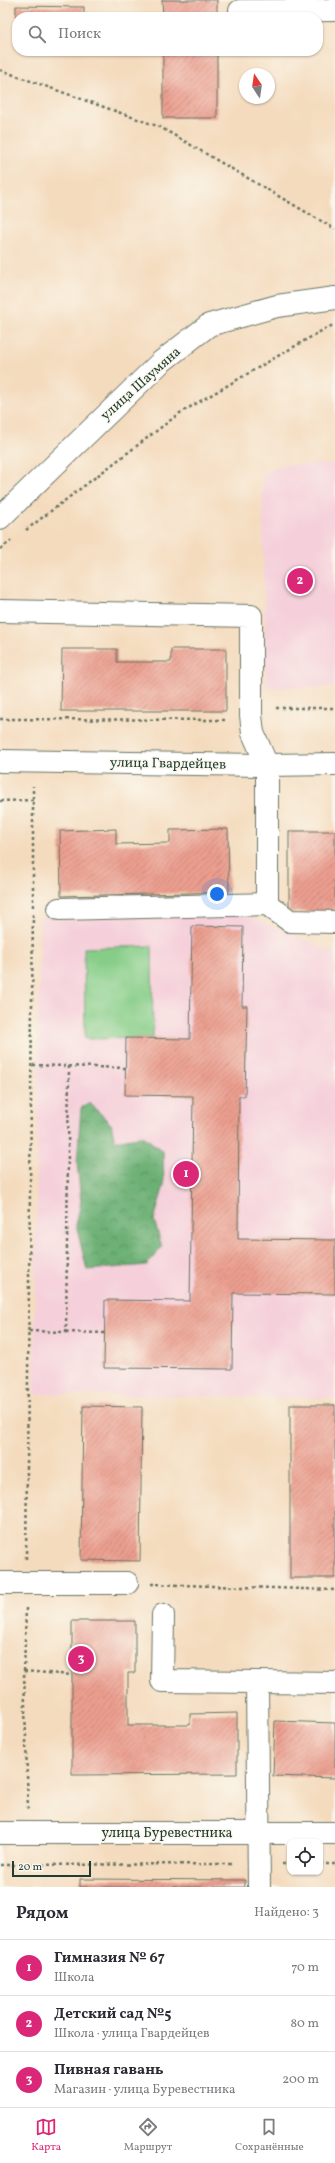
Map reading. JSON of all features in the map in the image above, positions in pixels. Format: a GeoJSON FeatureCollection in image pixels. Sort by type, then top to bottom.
{"type":"FeatureCollection","features":[{"type":"Feature","properties":{"kind":"street"},"geometry":{"type":"LineString","coordinates":[[240,11],[335,10]]}},
{"type":"Feature","properties":{"kind":"street","name":"улица Шаумяна"},"geometry":{"type":"LineString","coordinates":[[0,518],[161,362],[209,325],[277,306],[335,298]]}},
{"type":"Feature","properties":{"kind":"street"},"geometry":{"type":"LineString","coordinates":[[0,611],[251,616],[251,714],[253,733],[267,765],[267,904]]}},
{"type":"Feature","properties":{"kind":"street","name":"улица Гвардейцев"},"geometry":{"type":"LineString","coordinates":[[0,761],[267,765],[335,764]]}},
{"type":"Feature","properties":{"kind":"street"},"geometry":{"type":"LineString","coordinates":[[59,910],[267,904],[290,921],[335,922]]}},
{"type":"Feature","properties":{"kind":"street"},"geometry":{"type":"LineString","coordinates":[[0,1583],[127,1583]]}},
{"type":"Feature","properties":{"kind":"street"},"geometry":{"type":"LineString","coordinates":[[163,1615],[162,1681],[335,1683]]}},
{"type":"Feature","properties":{"kind":"street"},"geometry":{"type":"LineString","coordinates":[[257,1682],[259,1887]]}},
{"type":"Feature","properties":{"kind":"street","name":"улица Буревестника"},"geometry":{"type":"LineString","coordinates":[[0,1833],[335,1833]]}},
{"type":"Feature","properties":{"kind":"path"},"geometry":{"type":"LineString","coordinates":[[0,70],[160,127],[335,229]]}},
{"type":"Feature","properties":{"kind":"path"},"geometry":{"type":"LineString","coordinates":[[25,531],[180,413],[328,326],[335,325]]}},
{"type":"Feature","properties":{"kind":"path"},"geometry":{"type":"LineString","coordinates":[[0,550],[12,540]]}},
{"type":"Feature","properties":{"kind":"path"},"geometry":{"type":"LineString","coordinates":[[0,719],[234,720],[268,708],[335,708]]}},
{"type":"Feature","properties":{"kind":"path"},"geometry":{"type":"LineString","coordinates":[[29,1833],[24,1671],[33,1065],[33,761]]}},
{"type":"Feature","properties":{"kind":"path"},"geometry":{"type":"LineString","coordinates":[[0,801],[33,800]]}},
{"type":"Feature","properties":{"kind":"path"},"geometry":{"type":"LineString","coordinates":[[33,1065],[126,1068]]}},
{"type":"Feature","properties":{"kind":"path"},"geometry":{"type":"LineString","coordinates":[[66,1332],[69,1066]]}},
{"type":"Feature","properties":{"kind":"path"},"geometry":{"type":"LineString","coordinates":[[30,1331],[104,1332]]}},
{"type":"Feature","properties":{"kind":"path"},"geometry":{"type":"LineString","coordinates":[[127,1583],[335,1590]]}},
{"type":"Feature","properties":{"kind":"path"},"geometry":{"type":"LineString","coordinates":[[24,1671],[72,1675]]}},
{"type":"Feature","properties":{"kind":"path"},"geometry":{"type":"LineString","coordinates":[[0,1865],[287,1864]]}},
{"type":"Feature","properties":{"kind":"path"},"geometry":{"type":"LineString","coordinates":[[323,1864],[335,1864]]}},
{"type":"Feature","properties":{"kind":"shaded area"},"geometry":{"type":"Polygon","coordinates":[[[335,464],[335,687],[266,688],[262,474],[281,465],[335,464]]]}},
{"type":"Feature","properties":{"kind":"shaded area"},"geometry":{"type":"Polygon","coordinates":[[[246,915],[335,953],[335,1398],[34,1394],[40,917],[246,915]]]}},
{"type":"Feature","properties":{"kind":"green space"},"geometry":{"type":"Polygon","coordinates":[[[152,946],[153,1038],[85,1039],[84,948],[152,946]]]}},
{"type":"Feature","properties":{"kind":"green space"},"geometry":{"type":"Polygon","coordinates":[[[90,1103],[111,1124],[115,1141],[143,1136],[163,1151],[164,1185],[154,1220],[162,1247],[147,1265],[87,1270],[76,1225],[81,1201],[77,1163],[81,1108],[90,1103]]]}},
{"type":"Feature","properties":{"kind":"building"},"geometry":{"type":"Polygon","coordinates":[[[162,0],[217,0],[217,12],[163,12],[162,0]]]}},
{"type":"Feature","properties":{"kind":"building"},"geometry":{"type":"Polygon","coordinates":[[[16,6],[84,7],[84,12],[16,12],[16,6]]]}},
{"type":"Feature","properties":{"kind":"building"},"geometry":{"type":"Polygon","coordinates":[[[163,56],[217,56],[217,118],[163,118],[163,56]]]}},
{"type":"Feature","properties":{"kind":"building"},"geometry":{"type":"Polygon","coordinates":[[[62,649],[117,649],[117,662],[171,662],[171,649],[226,649],[226,711],[61,711],[62,649]]]}},
{"type":"Feature","properties":{"kind":"building"},"geometry":{"type":"Polygon","coordinates":[[[116,829],[116,844],[170,843],[170,830],[228,829],[229,892],[61,896],[60,831],[116,829]]]}},
{"type":"Feature","properties":{"kind":"building"},"geometry":{"type":"Polygon","coordinates":[[[289,831],[335,831],[335,912],[289,912],[289,831]]]}},
{"type":"Feature","properties":{"kind":"building"},"geometry":{"type":"Polygon","coordinates":[[[192,926],[243,927],[242,1006],[247,1006],[245,1096],[239,1096],[238,1239],[335,1240],[335,1294],[233,1293],[232,1369],[104,1368],[105,1300],[190,1301],[193,1096],[125,1095],[126,1038],[190,1039],[192,926]]]}},
{"type":"Feature","properties":{"kind":"building"},"geometry":{"type":"Polygon","coordinates":[[[290,1405],[335,1405],[335,1578],[290,1578],[290,1405]]]}},
{"type":"Feature","properties":{"kind":"building"},"geometry":{"type":"Polygon","coordinates":[[[83,1406],[142,1407],[140,1561],[81,1560],[83,1406]]]}},
{"type":"Feature","properties":{"kind":"building"},"geometry":{"type":"Polygon","coordinates":[[[72,1621],[135,1621],[135,1673],[128,1673],[128,1725],[190,1725],[190,1714],[237,1713],[237,1774],[72,1775],[72,1621]]]}},
{"type":"Feature","properties":{"kind":"building"},"geometry":{"type":"Polygon","coordinates":[[[275,1721],[335,1723],[335,1778],[273,1776],[275,1721]]]}},
{"type":"Feature","properties":{"kind":"building"},"geometry":{"type":"Polygon","coordinates":[[[80,1879],[245,1880],[245,1887],[80,1887],[80,1879]]]}},
{"type":"Feature","properties":{"kind":"place","name":"Детский сад №5"},"geometry":{"type":"Point","coordinates":[300,581]}},
{"type":"Feature","properties":{"kind":"place","name":"Гимназия № 67"},"geometry":{"type":"Point","coordinates":[186,1174]}},
{"type":"Feature","properties":{"kind":"place","name":"Пивная гавань"},"geometry":{"type":"Point","coordinates":[81,1659]}}]}
